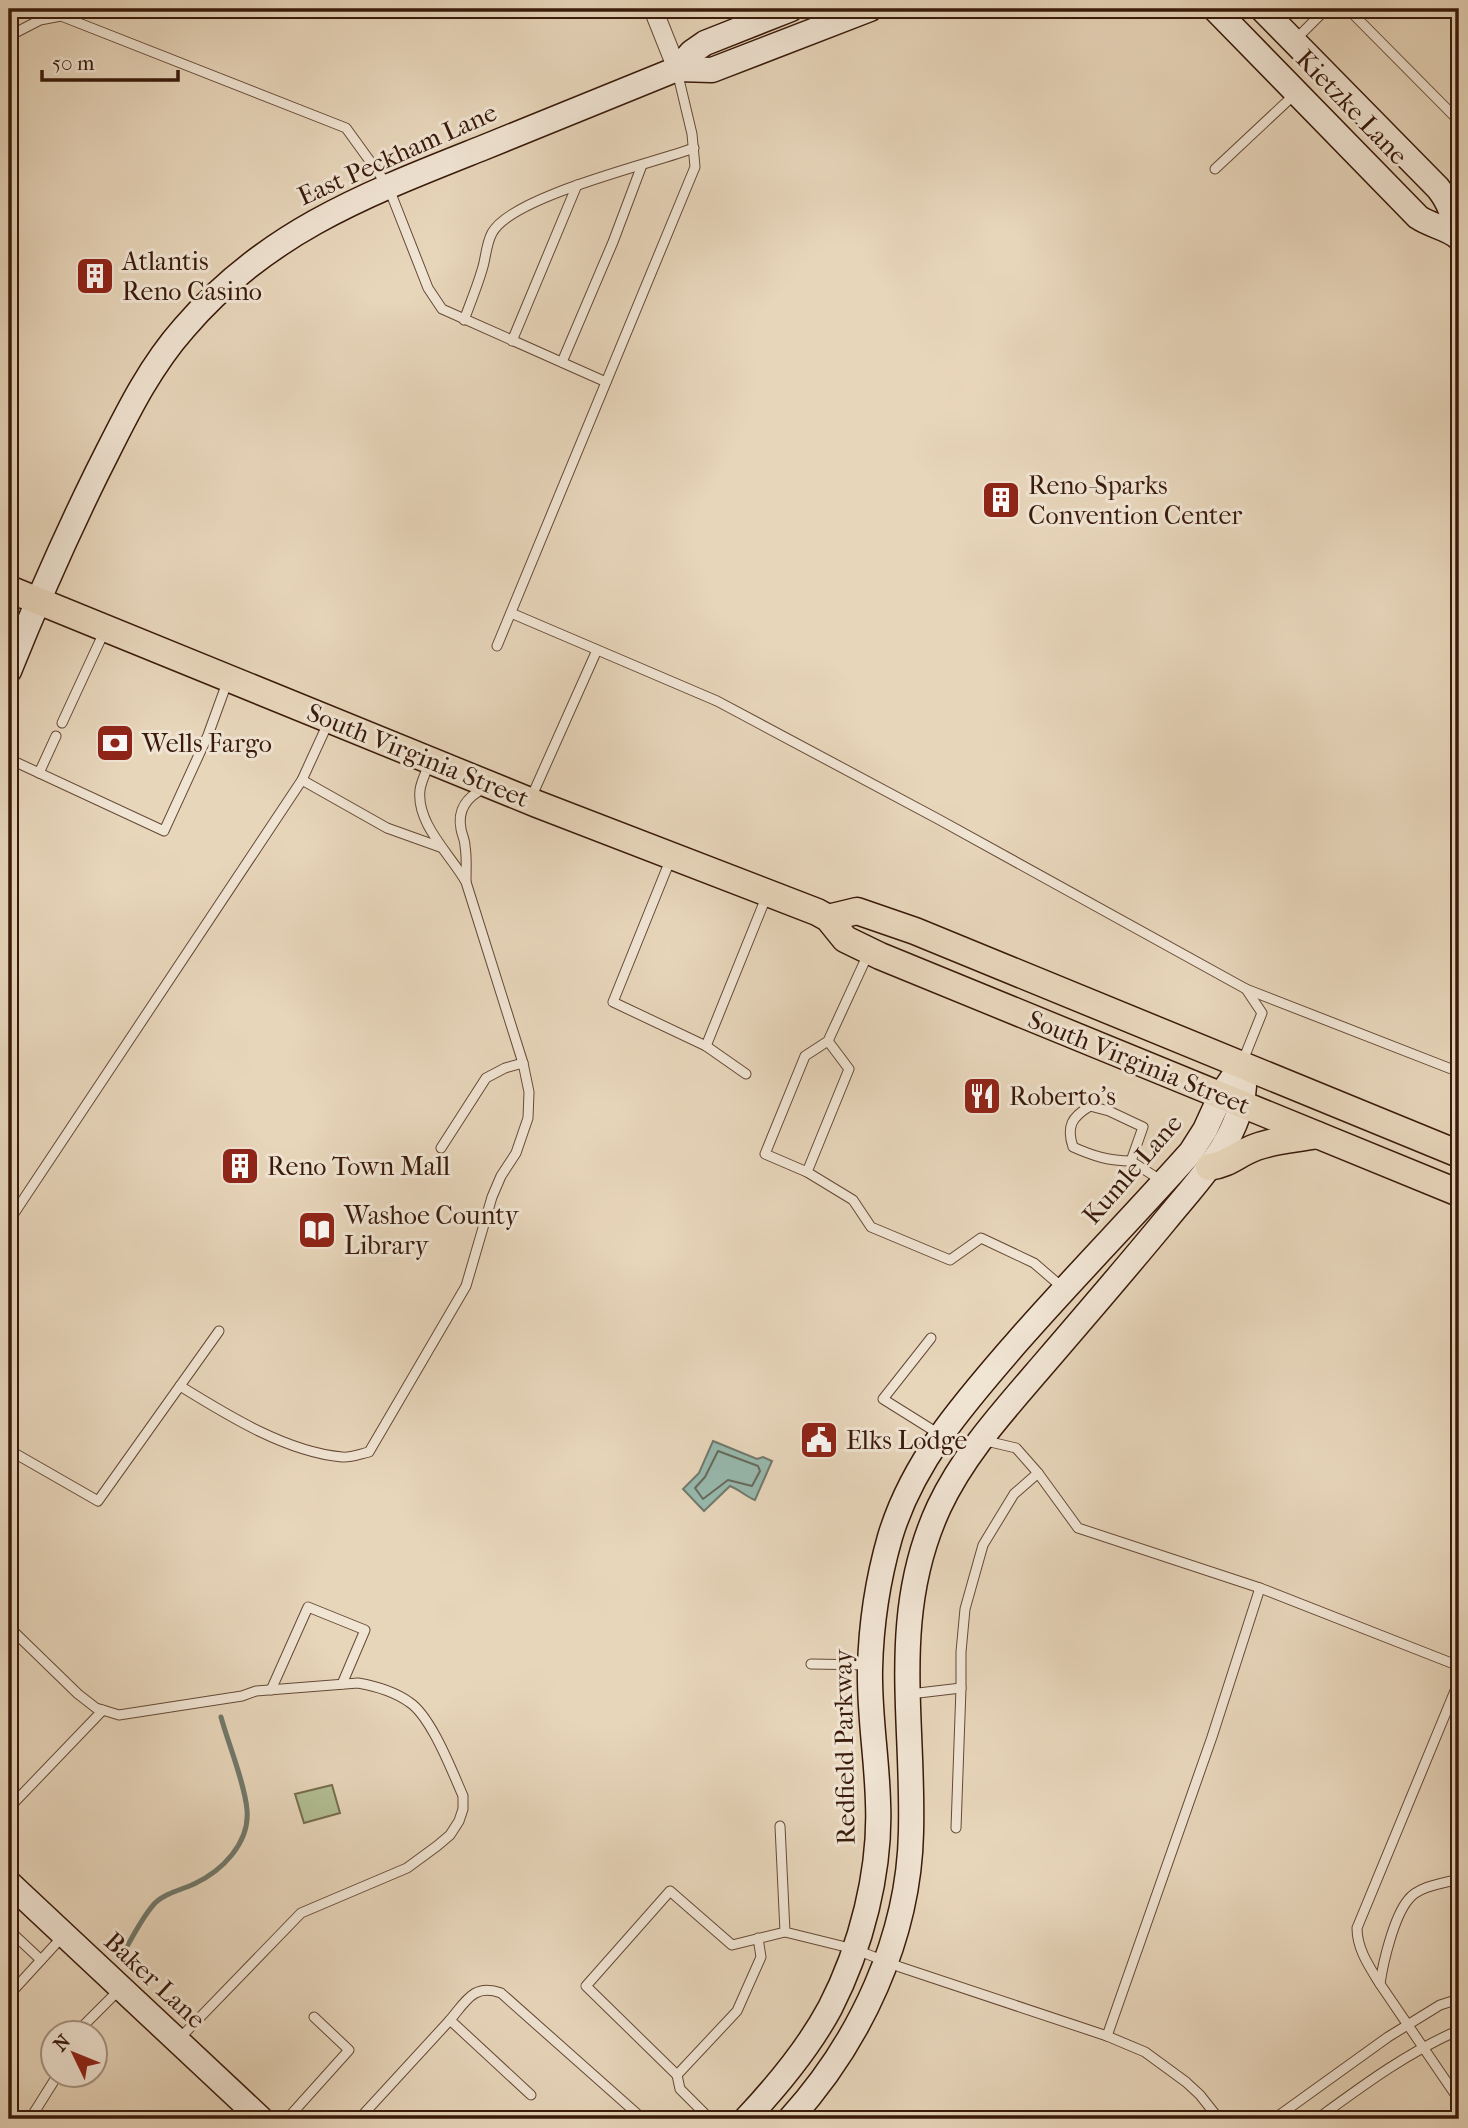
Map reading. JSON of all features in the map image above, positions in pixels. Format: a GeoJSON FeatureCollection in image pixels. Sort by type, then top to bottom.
{"type":"FeatureCollection","features":[{"type":"Feature","properties":{"kind":"main road","name":"South Virginia Street"},"geometry":{"type":"LineString","coordinates":[[9,589],[529,801],[768,893],[828,918],[845,939],[870,951],[1459,1193]]}},
{"type":"Feature","properties":{"kind":"main road","name":"South Virginia Street"},"geometry":{"type":"LineString","coordinates":[[828,918],[857,911],[915,931],[1459,1154]]}},
{"type":"Feature","properties":{"kind":"main road"},"geometry":{"type":"LineString","coordinates":[[1209,1167],[1222,1165],[1260,1146],[1317,1135]]}},
{"type":"Feature","properties":{"kind":"street"},"geometry":{"type":"LineString","coordinates":[[653,9],[677,69]]}},
{"type":"Feature","properties":{"kind":"street","name":"East Peckham Lane"},"geometry":{"type":"LineString","coordinates":[[677,69],[692,52],[705,43],[791,9]]}},
{"type":"Feature","properties":{"kind":"street","name":"East Peckham Lane"},"geometry":{"type":"LineString","coordinates":[[9,671],[37,601],[128,409],[145,380],[183,328],[233,278],[282,241],[388,186],[677,69],[712,70],[870,9]]}},
{"type":"Feature","properties":{"kind":"street","name":"Kietzke Lane"},"geometry":{"type":"LineString","coordinates":[[1215,9],[1418,217],[1430,225],[1458,234]]}},
{"type":"Feature","properties":{"kind":"street","name":"Kietzke Lane"},"geometry":{"type":"LineString","coordinates":[[1262,9],[1443,195],[1453,211],[1458,234]]}},
{"type":"Feature","properties":{"kind":"street","name":"Kumle Lane"},"geometry":{"type":"LineString","coordinates":[[980,1439],[1209,1167],[1223,1146],[1242,1064]]}},
{"type":"Feature","properties":{"kind":"street","name":"Kumle Lane"},"geometry":{"type":"LineString","coordinates":[[940,1435],[956,1412],[1065,1289],[1191,1152],[1205,1130],[1232,1099]]}},
{"type":"Feature","properties":{"kind":"street"},"geometry":{"type":"LineString","coordinates":[[790,2119],[817,2088],[845,2048],[885,1962],[898,1921],[908,1873],[911,1831],[906,1695],[907,1627],[913,1589],[924,1547],[939,1508],[957,1473],[980,1439],[940,1435]]}},
{"type":"Feature","properties":{"kind":"street","name":"Redfield Parkway"},"geometry":{"type":"LineString","coordinates":[[746,2119],[778,2084],[807,2044],[829,2008],[854,1949],[868,1897],[878,1833],[870,1665],[880,1579],[891,1535],[908,1493],[940,1435]]}},
{"type":"Feature","properties":{"kind":"street","name":"Baker Lane"},"geometry":{"type":"LineString","coordinates":[[9,1883],[261,2119]]}},
{"type":"Feature","properties":{"kind":"lane"},"geometry":{"type":"LineString","coordinates":[[1294,42],[1326,9]]}},
{"type":"Feature","properties":{"kind":"lane"},"geometry":{"type":"LineString","coordinates":[[1348,9],[1459,121]]}},
{"type":"Feature","properties":{"kind":"lane"},"geometry":{"type":"LineString","coordinates":[[9,36],[40,20],[61,16],[346,128],[388,186],[428,288],[442,309],[606,382]]}},
{"type":"Feature","properties":{"kind":"lane"},"geometry":{"type":"LineString","coordinates":[[497,646],[695,167],[694,148],[677,69]]}},
{"type":"Feature","properties":{"kind":"lane"},"geometry":{"type":"LineString","coordinates":[[1215,169],[1297,93]]}},
{"type":"Feature","properties":{"kind":"lane"},"geometry":{"type":"LineString","coordinates":[[464,320],[483,269],[491,234],[496,228],[526,206],[577,186],[694,148]]}},
{"type":"Feature","properties":{"kind":"lane"},"geometry":{"type":"LineString","coordinates":[[562,362],[613,242],[642,165]]}},
{"type":"Feature","properties":{"kind":"lane"},"geometry":{"type":"LineString","coordinates":[[512,341],[577,186]]}},
{"type":"Feature","properties":{"kind":"lane"},"geometry":{"type":"LineString","coordinates":[[511,613],[717,701],[1246,989],[1459,1072]]}},
{"type":"Feature","properties":{"kind":"lane"},"geometry":{"type":"LineString","coordinates":[[62,723],[106,629]]}},
{"type":"Feature","properties":{"kind":"lane"},"geometry":{"type":"LineString","coordinates":[[529,801],[597,650]]}},
{"type":"Feature","properties":{"kind":"lane"},"geometry":{"type":"LineString","coordinates":[[9,779],[12,761],[164,831],[208,735],[229,679]]}},
{"type":"Feature","properties":{"kind":"lane"},"geometry":{"type":"LineString","coordinates":[[9,1221],[302,780],[329,719]]}},
{"type":"Feature","properties":{"kind":"lane"},"geometry":{"type":"LineString","coordinates":[[39,773],[56,736]]}},
{"type":"Feature","properties":{"kind":"lane"},"geometry":{"type":"LineString","coordinates":[[180,1387],[233,1418],[302,1448],[345,1458],[369,1452],[466,1286],[492,1197],[501,1176],[516,1153],[528,1118],[529,1092],[523,1063],[466,882],[455,863],[440,846],[423,813],[420,790],[430,761]]}},
{"type":"Feature","properties":{"kind":"lane"},"geometry":{"type":"LineString","coordinates":[[302,780],[387,828],[440,846]]}},
{"type":"Feature","properties":{"kind":"lane"},"geometry":{"type":"LineString","coordinates":[[466,882],[466,844],[460,827],[463,807],[471,795],[491,784]]}},
{"type":"Feature","properties":{"kind":"lane"},"geometry":{"type":"LineString","coordinates":[[672,856],[613,1002],[706,1046],[746,1074]]}},
{"type":"Feature","properties":{"kind":"lane"},"geometry":{"type":"LineString","coordinates":[[706,1046],[768,893]]}},
{"type":"Feature","properties":{"kind":"lane"},"geometry":{"type":"LineString","coordinates":[[870,951],[828,1041],[805,1056],[765,1154],[807,1172],[853,1200],[871,1227],[950,1260],[981,1238],[1034,1263],[1065,1289]]}},
{"type":"Feature","properties":{"kind":"lane"},"geometry":{"type":"LineString","coordinates":[[1242,1064],[1262,1013],[1246,989]]}},
{"type":"Feature","properties":{"kind":"lane"},"geometry":{"type":"LineString","coordinates":[[807,1172],[849,1069],[828,1041]]}},
{"type":"Feature","properties":{"kind":"lane"},"geometry":{"type":"LineString","coordinates":[[441,1147],[486,1079],[505,1068],[523,1063]]}},
{"type":"Feature","properties":{"kind":"lane"},"geometry":{"type":"LineString","coordinates":[[1131,1161],[1143,1127],[1110,1111],[1090,1106],[1076,1115],[1068,1133],[1073,1147],[1099,1158],[1131,1161],[1164,1182]]}},
{"type":"Feature","properties":{"kind":"lane"},"geometry":{"type":"LineString","coordinates":[[9,1450],[98,1501],[219,1331]]}},
{"type":"Feature","properties":{"kind":"lane"},"geometry":{"type":"LineString","coordinates":[[932,1338],[883,1399],[940,1435]]}},
{"type":"Feature","properties":{"kind":"lane"},"geometry":{"type":"LineString","coordinates":[[980,1439],[1016,1448],[1078,1528],[1260,1588],[1459,1666]]}},
{"type":"Feature","properties":{"kind":"lane"},"geometry":{"type":"LineString","coordinates":[[956,1828],[961,1652],[965,1609],[983,1545],[1014,1494],[1038,1473]]}},
{"type":"Feature","properties":{"kind":"lane"},"geometry":{"type":"LineString","coordinates":[[1107,2036],[1212,1737],[1260,1588]]}},
{"type":"Feature","properties":{"kind":"lane"},"geometry":{"type":"LineString","coordinates":[[271,1690],[308,1607],[365,1630],[342,1684]]}},
{"type":"Feature","properties":{"kind":"lane"},"geometry":{"type":"LineString","coordinates":[[9,1628],[78,1694],[96,1707],[119,1715],[271,1690],[342,1684],[372,1685],[410,1702],[423,1714],[463,1796],[459,1821],[450,1835],[438,1846],[407,1868],[301,1913],[177,2041]]}},
{"type":"Feature","properties":{"kind":"lane"},"geometry":{"type":"LineString","coordinates":[[811,1664],[870,1665]]}},
{"type":"Feature","properties":{"kind":"lane"},"geometry":{"type":"LineString","coordinates":[[1459,1681],[1357,1928],[1357,1939],[1365,1961],[1459,2100]]}},
{"type":"Feature","properties":{"kind":"lane"},"geometry":{"type":"LineString","coordinates":[[906,1695],[961,1688]]}},
{"type":"Feature","properties":{"kind":"lane"},"geometry":{"type":"LineString","coordinates":[[9,1808],[103,1710]]}},
{"type":"Feature","properties":{"kind":"lane"},"geometry":{"type":"LineString","coordinates":[[780,1826],[785,1932]]}},
{"type":"Feature","properties":{"kind":"lane"},"geometry":{"type":"LineString","coordinates":[[1380,1984],[1383,1958],[1408,1899],[1422,1890],[1459,1879]]}},
{"type":"Feature","properties":{"kind":"lane"},"geometry":{"type":"LineString","coordinates":[[710,2119],[680,2089],[677,2075],[586,1986],[670,1891],[732,1945],[785,1932],[854,1949],[885,1962],[1107,2036],[1145,2052],[1168,2068],[1200,2095],[1219,2119]]}},
{"type":"Feature","properties":{"kind":"lane"},"geometry":{"type":"LineString","coordinates":[[9,1930],[41,1960]]}},
{"type":"Feature","properties":{"kind":"lane"},"geometry":{"type":"LineString","coordinates":[[9,1995],[64,1935]]}},
{"type":"Feature","properties":{"kind":"lane"},"geometry":{"type":"LineString","coordinates":[[677,2075],[737,2011],[761,1957],[758,1938]]}},
{"type":"Feature","properties":{"kind":"lane"},"geometry":{"type":"LineString","coordinates":[[89,2020],[121,1988]]}},
{"type":"Feature","properties":{"kind":"lane"},"geometry":{"type":"LineString","coordinates":[[359,2119],[475,1991],[488,1988],[501,1993],[643,2119]]}},
{"type":"Feature","properties":{"kind":"lane"},"geometry":{"type":"LineString","coordinates":[[1274,2119],[1408,2026],[1440,2006],[1459,1999]]}},
{"type":"Feature","properties":{"kind":"lane"},"geometry":{"type":"LineString","coordinates":[[287,2119],[349,2050],[314,2017]]}},
{"type":"Feature","properties":{"kind":"lane"},"geometry":{"type":"LineString","coordinates":[[450,2020],[531,2095]]}},
{"type":"Feature","properties":{"kind":"lane"},"geometry":{"type":"LineString","coordinates":[[1317,2119],[1390,2066],[1459,2030]]}},
{"type":"Feature","properties":{"kind":"lane"},"geometry":{"type":"LineString","coordinates":[[30,2119],[48,2090]]}},
{"type":"Feature","properties":{"kind":"green space"},"geometry":{"type":"Polygon","coordinates":[[[332,1785],[340,1813],[304,1823],[295,1794],[332,1785]]]}},
{"type":"Feature","properties":{"kind":"water"},"geometry":{"type":"Polygon","coordinates":[[[713,1441],[757,1459],[763,1457],[772,1461],[755,1500],[730,1486],[704,1511],[683,1489],[699,1473],[713,1441]]]}},
{"type":"Feature","properties":{"kind":"waterway"},"geometry":{"type":"LineString","coordinates":[[123,1953],[155,1903],[215,1872],[232,1854],[244,1834],[247,1822],[246,1800],[221,1717]]}},
{"type":"Feature","properties":{"kind":"place","name":"Atlantis Reno Casino"},"geometry":{"type":"Point","coordinates":[95,276]}},
{"type":"Feature","properties":{"kind":"place","name":"Reno-Sparks Convention Center"},"geometry":{"type":"Point","coordinates":[1001,500]}},
{"type":"Feature","properties":{"kind":"place","name":"Wells Fargo"},"geometry":{"type":"Point","coordinates":[115,743]}},
{"type":"Feature","properties":{"kind":"place","name":"Roberto's"},"geometry":{"type":"Point","coordinates":[982,1096]}},
{"type":"Feature","properties":{"kind":"place","name":"Reno Town Mall"},"geometry":{"type":"Point","coordinates":[240,1166]}},
{"type":"Feature","properties":{"kind":"place","name":"Washoe County Library"},"geometry":{"type":"Point","coordinates":[317,1230]}},
{"type":"Feature","properties":{"kind":"place","name":"Elks Lodge"},"geometry":{"type":"Point","coordinates":[819,1440]}}]}
